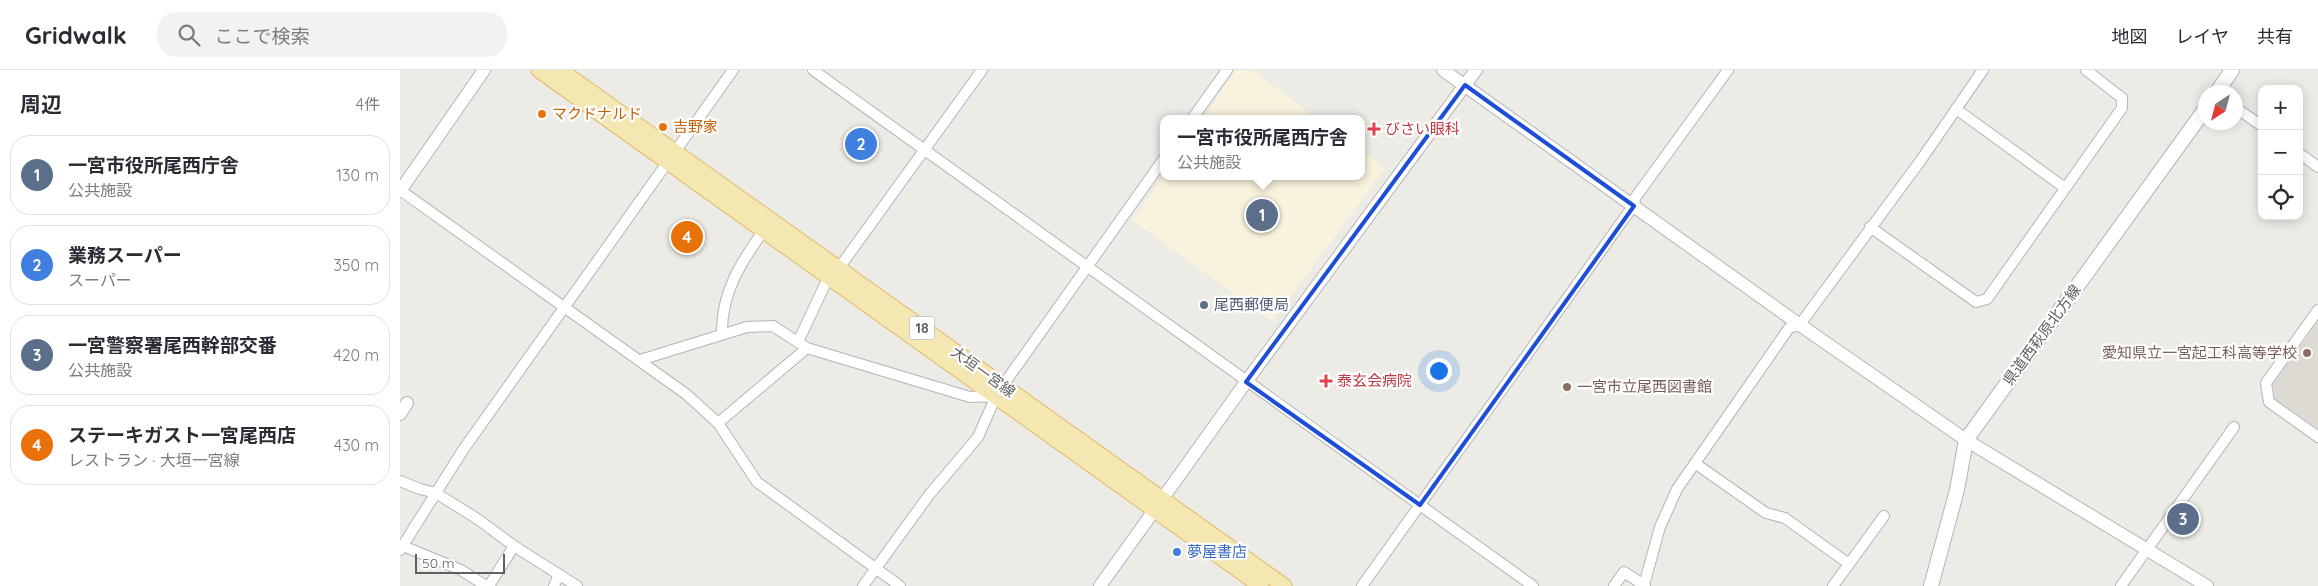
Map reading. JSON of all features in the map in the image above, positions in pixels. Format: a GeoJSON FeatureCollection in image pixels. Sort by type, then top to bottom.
{"type":"FeatureCollection","features":[{"type":"Feature","properties":{"kind":"main road","name":"大垣一宮線"},"geometry":{"type":"LineString","coordinates":[[539,70],[671,157],[1158,503],[1284,586]]}},
{"type":"Feature","properties":{"kind":"main road","name":"大垣一宮線"},"geometry":{"type":"LineString","coordinates":[[560,70],[764,230],[834,272]]}},
{"type":"Feature","properties":{"kind":"main road"},"geometry":{"type":"LineString","coordinates":[[2222,85],[2232,70]]}},
{"type":"Feature","properties":{"kind":"main road","name":"県道西萩原北方線"},"geometry":{"type":"LineString","coordinates":[[1931,586],[1957,490],[1966,440],[2198,119]]}},
{"type":"Feature","properties":{"kind":"main road","name":"大垣一宮線"},"geometry":{"type":"LineString","coordinates":[[1158,503],[1261,586]]}},
{"type":"Feature","properties":{"kind":"street"},"geometry":{"type":"LineString","coordinates":[[484,70],[400,191],[686,394],[718,423],[757,482],[900,586]]}},
{"type":"Feature","properties":{"kind":"street"},"geometry":{"type":"LineString","coordinates":[[514,546],[487,586],[461,570],[402,548],[463,450],[733,70]]}},
{"type":"Feature","properties":{"kind":"street"},"geometry":{"type":"LineString","coordinates":[[813,70],[1533,586]]}},
{"type":"Feature","properties":{"kind":"street"},"geometry":{"type":"LineString","coordinates":[[718,423],[802,345],[834,272],[982,70]]}},
{"type":"Feature","properties":{"kind":"street"},"geometry":{"type":"LineString","coordinates":[[1195,115],[1227,70]]}},
{"type":"Feature","properties":{"kind":"street"},"geometry":{"type":"LineString","coordinates":[[1443,70],[1800,325],[1966,440],[2206,586]]}},
{"type":"Feature","properties":{"kind":"street"},"geometry":{"type":"LineString","coordinates":[[1100,586],[1246,382],[1476,70]]}},
{"type":"Feature","properties":{"kind":"street"},"geometry":{"type":"LineString","coordinates":[[1362,586],[1634,206],[1635,198],[1728,70]]}},
{"type":"Feature","properties":{"kind":"street"},"geometry":{"type":"LineString","coordinates":[[1614,586],[1624,572],[1644,586],[1669,505],[1678,489],[1788,328],[1800,325],[1983,70]]}},
{"type":"Feature","properties":{"kind":"street"},"geometry":{"type":"LineString","coordinates":[[1870,227],[1976,302],[1987,299],[2122,108],[2122,98],[2086,70]]}},
{"type":"Feature","properties":{"kind":"street"},"geometry":{"type":"LineString","coordinates":[[1956,109],[2065,188]]}},
{"type":"Feature","properties":{"kind":"street"},"geometry":{"type":"LineString","coordinates":[[2243,113],[2258,123]]}},
{"type":"Feature","properties":{"kind":"street"},"geometry":{"type":"LineString","coordinates":[[2303,156],[2318,167]]}},
{"type":"Feature","properties":{"kind":"street"},"geometry":{"type":"LineString","coordinates":[[864,586],[929,495],[978,437],[999,391],[1160,164]]}},
{"type":"Feature","properties":{"kind":"street"},"geometry":{"type":"LineString","coordinates":[[722,334],[721,316],[728,291],[743,259],[764,230]]}},
{"type":"Feature","properties":{"kind":"street"},"geometry":{"type":"LineString","coordinates":[[2318,310],[2266,382],[2269,402],[2318,436]]}},
{"type":"Feature","properties":{"kind":"street"},"geometry":{"type":"LineString","coordinates":[[640,360],[747,327],[773,326],[802,345],[970,397],[999,391]]}},
{"type":"Feature","properties":{"kind":"street"},"geometry":{"type":"LineString","coordinates":[[2121,586],[2234,427]]}},
{"type":"Feature","properties":{"kind":"street"},"geometry":{"type":"LineString","coordinates":[[1696,464],[1766,513],[1785,518],[1849,564]]}},
{"type":"Feature","properties":{"kind":"street"},"geometry":{"type":"LineString","coordinates":[[400,481],[420,490],[436,492],[514,546],[577,586]]}},
{"type":"Feature","properties":{"kind":"street"},"geometry":{"type":"LineString","coordinates":[[1833,586],[1884,516]]}},
{"type":"Feature","properties":{"kind":"street"},"geometry":{"type":"LineString","coordinates":[[554,586],[559,574]]}},
{"type":"Feature","properties":{"kind":"highlighted area"},"geometry":{"type":"Polygon","coordinates":[[[1465,85],[1634,206],[1420,505],[1246,382],[1465,85]]]}},
{"type":"Feature","properties":{"kind":"shaded area"},"geometry":{"type":"Polygon","coordinates":[[[1236,70],[1252,70],[1313,115],[1206,115],[1236,70]]]}},
{"type":"Feature","properties":{"kind":"shaded area"},"geometry":{"type":"Polygon","coordinates":[[[1365,153],[1385,168],[1272,322],[1133,220],[1160,180],[1365,180],[1365,153]]]}},
{"type":"Feature","properties":{"kind":"shaded area","name":"愛知県立一宮起工科高等学校"},"geometry":{"type":"Polygon","coordinates":[[[2318,321],[2318,431],[2275,399],[2273,384],[2318,321]]]}},
{"type":"Feature","properties":{"kind":"place","name":"マクドナルド"},"geometry":{"type":"Point","coordinates":[542,114]}},
{"type":"Feature","properties":{"kind":"place","name":"吉野家"},"geometry":{"type":"Point","coordinates":[663,127]}},
{"type":"Feature","properties":{"kind":"place","name":"びさい眼科"},"geometry":{"type":"Point","coordinates":[1374,129]}},
{"type":"Feature","properties":{"kind":"place","name":"業務スーパー"},"geometry":{"type":"Point","coordinates":[861,144]}},
{"type":"Feature","properties":{"kind":"place","name":"一宮市役所尾西庁舎"},"geometry":{"type":"Point","coordinates":[1262,215]}},
{"type":"Feature","properties":{"kind":"place","name":"ステーキガスト一宮尾西店"},"geometry":{"type":"Point","coordinates":[687,237]}},
{"type":"Feature","properties":{"kind":"place","name":"尾西郵便局"},"geometry":{"type":"Point","coordinates":[1204,305]}},
{"type":"Feature","properties":{"kind":"place","name":"愛知県立一宮起工科高等学校"},"geometry":{"type":"Point","coordinates":[2307,353]}},
{"type":"Feature","properties":{"kind":"place","name":"泰玄会病院"},"geometry":{"type":"Point","coordinates":[1326,381]}},
{"type":"Feature","properties":{"kind":"place","name":"一宮市立尾西図書館"},"geometry":{"type":"Point","coordinates":[1567,387]}},
{"type":"Feature","properties":{"kind":"place","name":"一宮警察署尾西幹部交番"},"geometry":{"type":"Point","coordinates":[2183,519]}},
{"type":"Feature","properties":{"kind":"place","name":"夢屋書店"},"geometry":{"type":"Point","coordinates":[1177,552]}}]}
